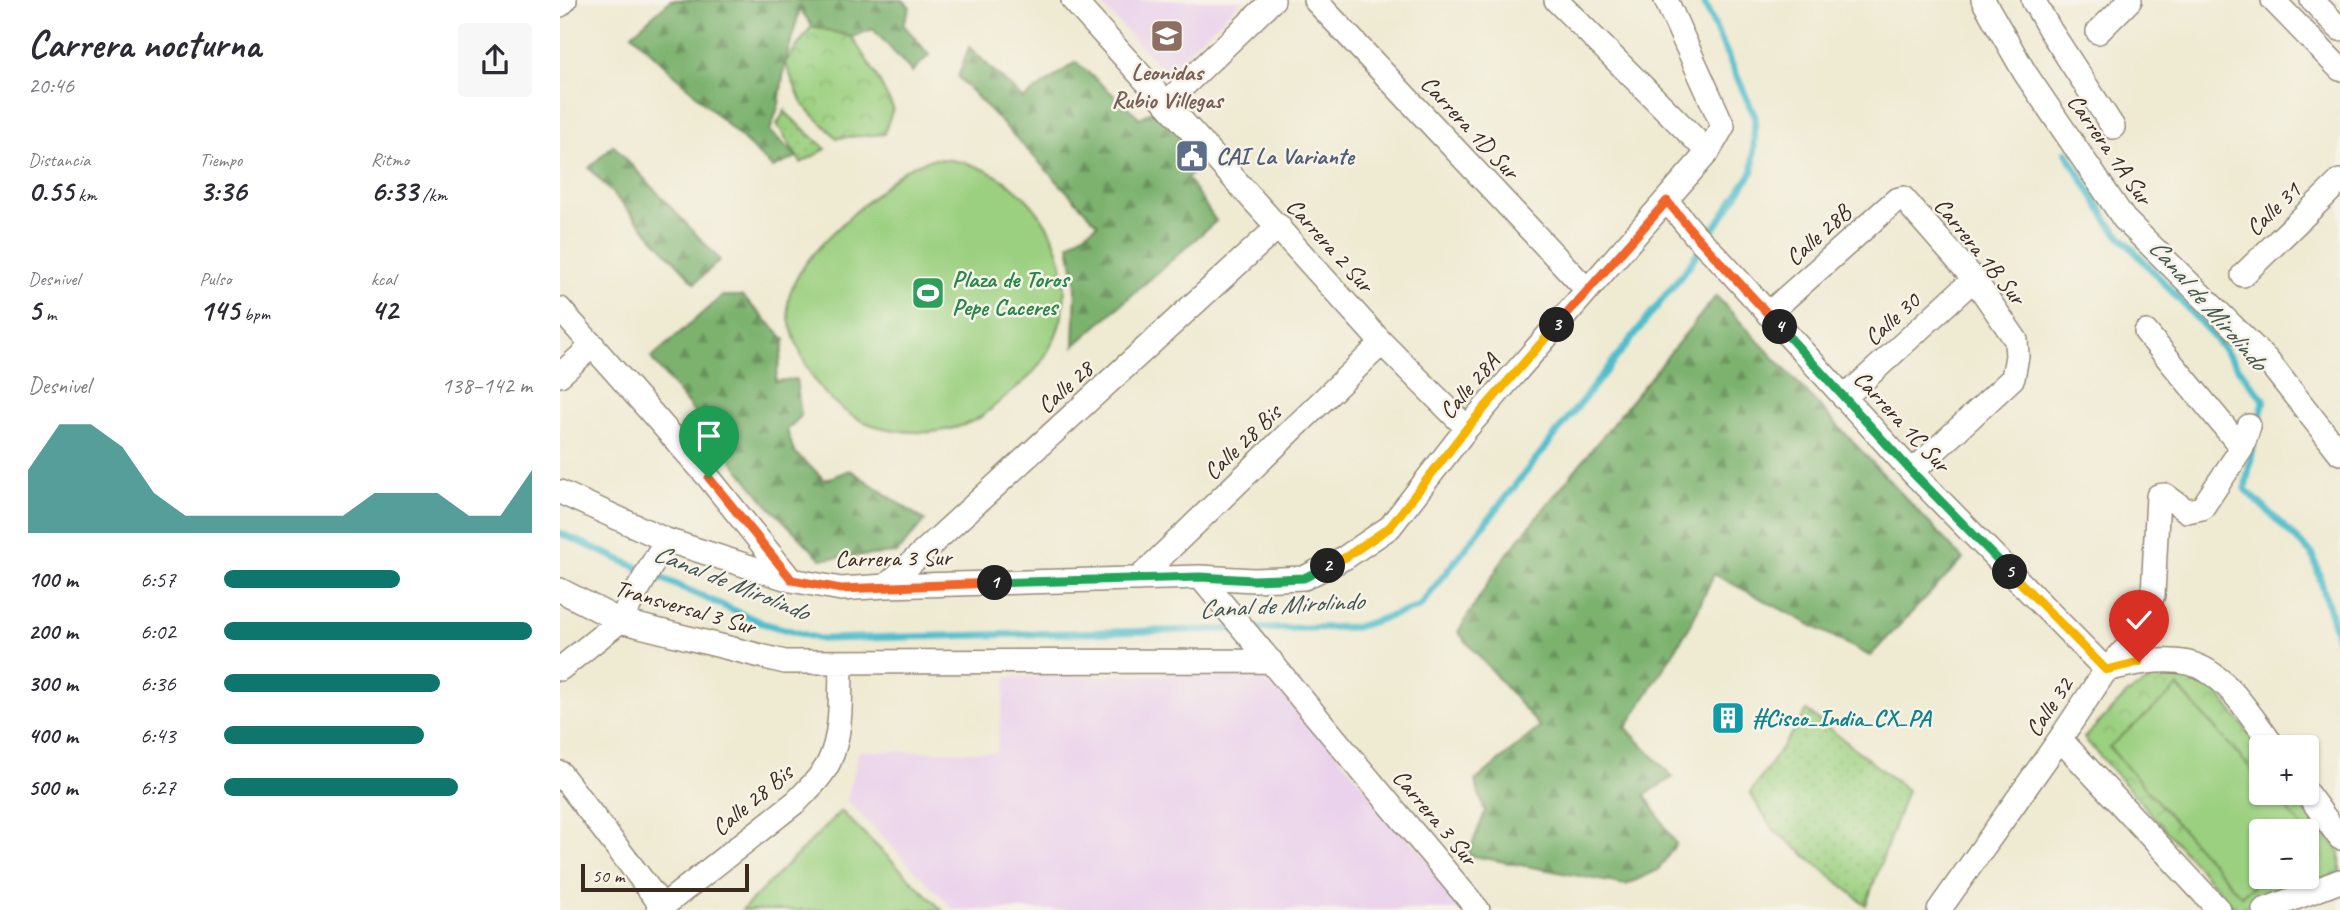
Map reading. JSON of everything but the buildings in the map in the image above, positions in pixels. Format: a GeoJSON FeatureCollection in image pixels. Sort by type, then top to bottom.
{"type":"FeatureCollection","features":[{"type":"Feature","properties":{"kind":"street"},"geometry":{"type":"LineString","coordinates":[[560,5],[565,0]]}},
{"type":"Feature","properties":{"kind":"street","name":"Carrera 2 Sur"},"geometry":{"type":"LineString","coordinates":[[1073,0],[1382,343],[1467,428]]}},
{"type":"Feature","properties":{"kind":"street"},"geometry":{"type":"LineString","coordinates":[[1167,102],[1273,0]]}},
{"type":"Feature","properties":{"kind":"street","name":"Carrera 1D Sur"},"geometry":{"type":"LineString","coordinates":[[1315,0],[1587,290]]}},
{"type":"Feature","properties":{"kind":"street"},"geometry":{"type":"LineString","coordinates":[[1556,0],[1708,152]]}},
{"type":"Feature","properties":{"kind":"street","name":"Calle 28A"},"geometry":{"type":"LineString","coordinates":[[1200,577],[1254,580],[1304,578],[1346,557],[1390,527],[1467,428],[1708,152],[1723,126],[1666,0]]}},
{"type":"Feature","properties":{"kind":"street","name":"Carrera 1A Sur"},"geometry":{"type":"LineString","coordinates":[[1983,0],[2025,73],[2124,219],[2267,360],[2340,453]]}},
{"type":"Feature","properties":{"kind":"street","name":"Carrera 1A Sur"},"geometry":{"type":"LineString","coordinates":[[2033,0],[2113,127]]}},
{"type":"Feature","properties":{"kind":"street"},"geometry":{"type":"LineString","coordinates":[[2098,32],[2130,0]]}},
{"type":"Feature","properties":{"kind":"street"},"geometry":{"type":"LineString","coordinates":[[2273,0],[2340,69]]}},
{"type":"Feature","properties":{"kind":"street"},"geometry":{"type":"LineString","coordinates":[[2312,0],[2340,29]]}},
{"type":"Feature","properties":{"kind":"street","name":"Calle 31"},"geometry":{"type":"LineString","coordinates":[[2243,275],[2340,181]]}},
{"type":"Feature","properties":{"kind":"street","name":"Carrera 1B Sur"},"geometry":{"type":"LineString","coordinates":[[1903,198],[1974,279],[2016,340],[2017,356],[2014,378],[1912,472]]}},
{"type":"Feature","properties":{"kind":"street","name":"Calle 28B"},"geometry":{"type":"LineString","coordinates":[[1768,314],[1896,200],[1903,198]]}},
{"type":"Feature","properties":{"kind":"street","name":"Carrera 1C Sur"},"geometry":{"type":"LineString","coordinates":[[1667,201],[1912,472],[2106,670]]}},
{"type":"Feature","properties":{"kind":"street","name":"Calle 28"},"geometry":{"type":"LineString","coordinates":[[886,586],[1279,226]]}},
{"type":"Feature","properties":{"kind":"street","name":"Calle 30"},"geometry":{"type":"LineString","coordinates":[[1844,398],[1974,279]]}},
{"type":"Feature","properties":{"kind":"street"},"geometry":{"type":"LineString","coordinates":[[560,309],[709,478],[792,580]]}},
{"type":"Feature","properties":{"kind":"street"},"geometry":{"type":"LineString","coordinates":[[2146,332],[2242,448]]}},
{"type":"Feature","properties":{"kind":"street","name":"Calle 28 Bis"},"geometry":{"type":"LineString","coordinates":[[1138,579],[1382,343]]}},
{"type":"Feature","properties":{"kind":"street"},"geometry":{"type":"LineString","coordinates":[[560,375],[593,345]]}},
{"type":"Feature","properties":{"kind":"street","name":"Calle 32"},"geometry":{"type":"LineString","coordinates":[[1939,910],[2106,670],[2133,640],[2152,595],[2158,496],[2165,495],[2179,508],[2187,511],[2202,508],[2242,448],[2249,426]]}},
{"type":"Feature","properties":{"kind":"street"},"geometry":{"type":"LineString","coordinates":[[560,492],[664,545],[792,580]]}},
{"type":"Feature","properties":{"kind":"street"},"geometry":{"type":"LineString","coordinates":[[560,669],[622,617],[664,545]]}},
{"type":"Feature","properties":{"kind":"street","name":"Carrera 3 Sur"},"geometry":{"type":"LineString","coordinates":[[792,580],[841,589],[1200,577],[1478,910]]}},
{"type":"Feature","properties":{"kind":"street","name":"Transversal 3 Sur"},"geometry":{"type":"LineString","coordinates":[[560,590],[622,617],[785,662],[841,662]]}},
{"type":"Feature","properties":{"kind":"street"},"geometry":{"type":"LineString","coordinates":[[841,662],[1265,654]]}},
{"type":"Feature","properties":{"kind":"street"},"geometry":{"type":"LineString","coordinates":[[2106,670],[2139,662],[2175,661],[2205,669],[2236,696],[2265,735]]}},
{"type":"Feature","properties":{"kind":"street","name":"Calle 28 Bis"},"geometry":{"type":"LineString","coordinates":[[660,908],[797,801],[829,762],[836,735],[841,662]]}},
{"type":"Feature","properties":{"kind":"street"},"geometry":{"type":"LineString","coordinates":[[2060,739],[2219,910]]}},
{"type":"Feature","properties":{"kind":"street"},"geometry":{"type":"LineString","coordinates":[[560,774],[660,908]]}},
{"type":"Feature","properties":{"kind":"street"},"geometry":{"type":"LineString","coordinates":[[2316,805],[2340,838]]}},
{"type":"Feature","properties":{"kind":"street"},"geometry":{"type":"LineString","coordinates":[[2264,910],[2340,881]]}},
{"type":"Feature","properties":{"kind":"shaded area","name":"Leonidas Rubio Villegas"},"geometry":{"type":"Polygon","coordinates":[[[1097,0],[1242,0],[1165,72],[1097,0]]]}},
{"type":"Feature","properties":{"kind":"shaded area"},"geometry":{"type":"Polygon","coordinates":[[[1267,673],[1470,910],[954,910],[847,801],[859,751],[996,752],[1007,677],[1267,673]]]}},
{"type":"Feature","properties":{"kind":"green space"},"geometry":{"type":"Polygon","coordinates":[[[671,0],[903,0],[910,7],[903,24],[929,55],[912,72],[873,29],[852,37],[812,26],[800,9],[785,63],[779,104],[770,131],[797,157],[773,168],[632,34],[671,0]]]}},
{"type":"Feature","properties":{"kind":"green space"},"geometry":{"type":"Polygon","coordinates":[[[812,26],[852,37],[893,108],[884,134],[837,138],[803,105],[785,63],[812,26]]]}},
{"type":"Feature","properties":{"kind":"green space"},"geometry":{"type":"Polygon","coordinates":[[[969,47],[1023,99],[1076,62],[1140,118],[1158,107],[1205,161],[1187,178],[1216,221],[1074,346],[1076,286],[1069,244],[1098,224],[958,77],[969,47]]]}},
{"type":"Feature","properties":{"kind":"green space"},"geometry":{"type":"Polygon","coordinates":[[[785,111],[826,149],[801,163],[777,124],[785,111]]]}},
{"type":"Feature","properties":{"kind":"green space"},"geometry":{"type":"Polygon","coordinates":[[[613,145],[720,260],[695,283],[589,168],[613,145]]]}},
{"type":"Feature","properties":{"kind":"green space","name":"Plaza de Toros Pepe Caceres"},"geometry":{"type":"Polygon","coordinates":[[[932,159],[961,162],[987,171],[1011,185],[1032,204],[1048,227],[1059,253],[1064,281],[1063,310],[1051,345],[1036,369],[988,411],[966,424],[943,431],[908,432],[862,421],[832,401],[816,383],[799,350],[790,324],[788,308],[791,290],[800,272],[830,236],[896,176],[910,167],[932,159]]]}},
{"type":"Feature","properties":{"kind":"green space"},"geometry":{"type":"Polygon","coordinates":[[[722,296],[742,296],[785,339],[775,381],[796,379],[801,416],[787,430],[794,452],[825,480],[850,470],[925,521],[897,553],[821,559],[764,501],[651,358],[722,296]]]}},
{"type":"Feature","properties":{"kind":"green space"},"geometry":{"type":"Polygon","coordinates":[[[1716,296],[1963,559],[1870,656],[1714,574],[1690,626],[1626,728],[1673,777],[1645,795],[1676,844],[1658,870],[1626,885],[1468,855],[1485,812],[1475,781],[1540,727],[1458,632],[1503,559],[1716,296]]]}},
{"type":"Feature","properties":{"kind":"green space"},"geometry":{"type":"Polygon","coordinates":[[[2191,677],[2215,689],[2250,735],[2249,805],[2304,805],[2315,819],[2249,819],[2249,889],[2295,889],[2236,910],[2084,738],[2127,694],[2154,678],[2191,677]]]}},
{"type":"Feature","properties":{"kind":"green space"},"geometry":{"type":"Polygon","coordinates":[[[2178,687],[2249,767],[2249,805],[2283,805],[2295,819],[2249,819],[2249,889],[2241,896],[2109,747],[2178,687]]]}},
{"type":"Feature","properties":{"kind":"green space"},"geometry":{"type":"Polygon","coordinates":[[[1807,711],[1907,790],[1866,905],[1772,828],[1750,793],[1807,711]]]}},
{"type":"Feature","properties":{"kind":"green space"},"geometry":{"type":"Polygon","coordinates":[[[841,811],[942,910],[742,910],[841,811]]]}},
{"type":"Feature","properties":{"kind":"green space"},"geometry":{"type":"Polygon","coordinates":[[[2319,824],[2340,852],[2340,873],[2319,880],[2319,824]]]}},
{"type":"Feature","properties":{"kind":"waterway","name":"Canal de Mirolindo"},"geometry":{"type":"LineString","coordinates":[[1250,629],[1356,627],[1419,607],[1688,267],[1753,171],[1755,117],[1703,0]]}},
{"type":"Feature","properties":{"kind":"waterway","name":"Canal de Mirolindo"},"geometry":{"type":"LineString","coordinates":[[2066,152],[2111,226],[2207,329],[2264,400],[2257,429]]}},
{"type":"Feature","properties":{"kind":"waterway","name":"Canal de Mirolindo"},"geometry":{"type":"LineString","coordinates":[[2253,448],[2245,489],[2313,555],[2340,645]]}},
{"type":"Feature","properties":{"kind":"waterway","name":"Canal de Mirolindo"},"geometry":{"type":"LineString","coordinates":[[560,533],[762,623],[820,639],[1238,629]]}},
{"type":"Feature","properties":{"kind":"place","name":"Leonidas Rubio Villegas"},"geometry":{"type":"Point","coordinates":[1167,36]}},
{"type":"Feature","properties":{"kind":"place","name":"CAI La Variante"},"geometry":{"type":"Point","coordinates":[1192,156]}},
{"type":"Feature","properties":{"kind":"place","name":"Plaza de Toros Pepe Caceres"},"geometry":{"type":"Point","coordinates":[928,293]}},
{"type":"Feature","properties":{"kind":"place","name":"#Cisco_India_CX_PA"},"geometry":{"type":"Point","coordinates":[1728,718]}},
{"type":"Feature","properties":{"kind":"route"},"geometry":{"type":"LineString","coordinates":[[709,478],[792,580],[841,589],[1200,577],[1254,580],[1304,578],[1346,557],[1390,527],[1467,428],[1667,201],[1912,472],[2106,670],[2139,662]]}}]}
